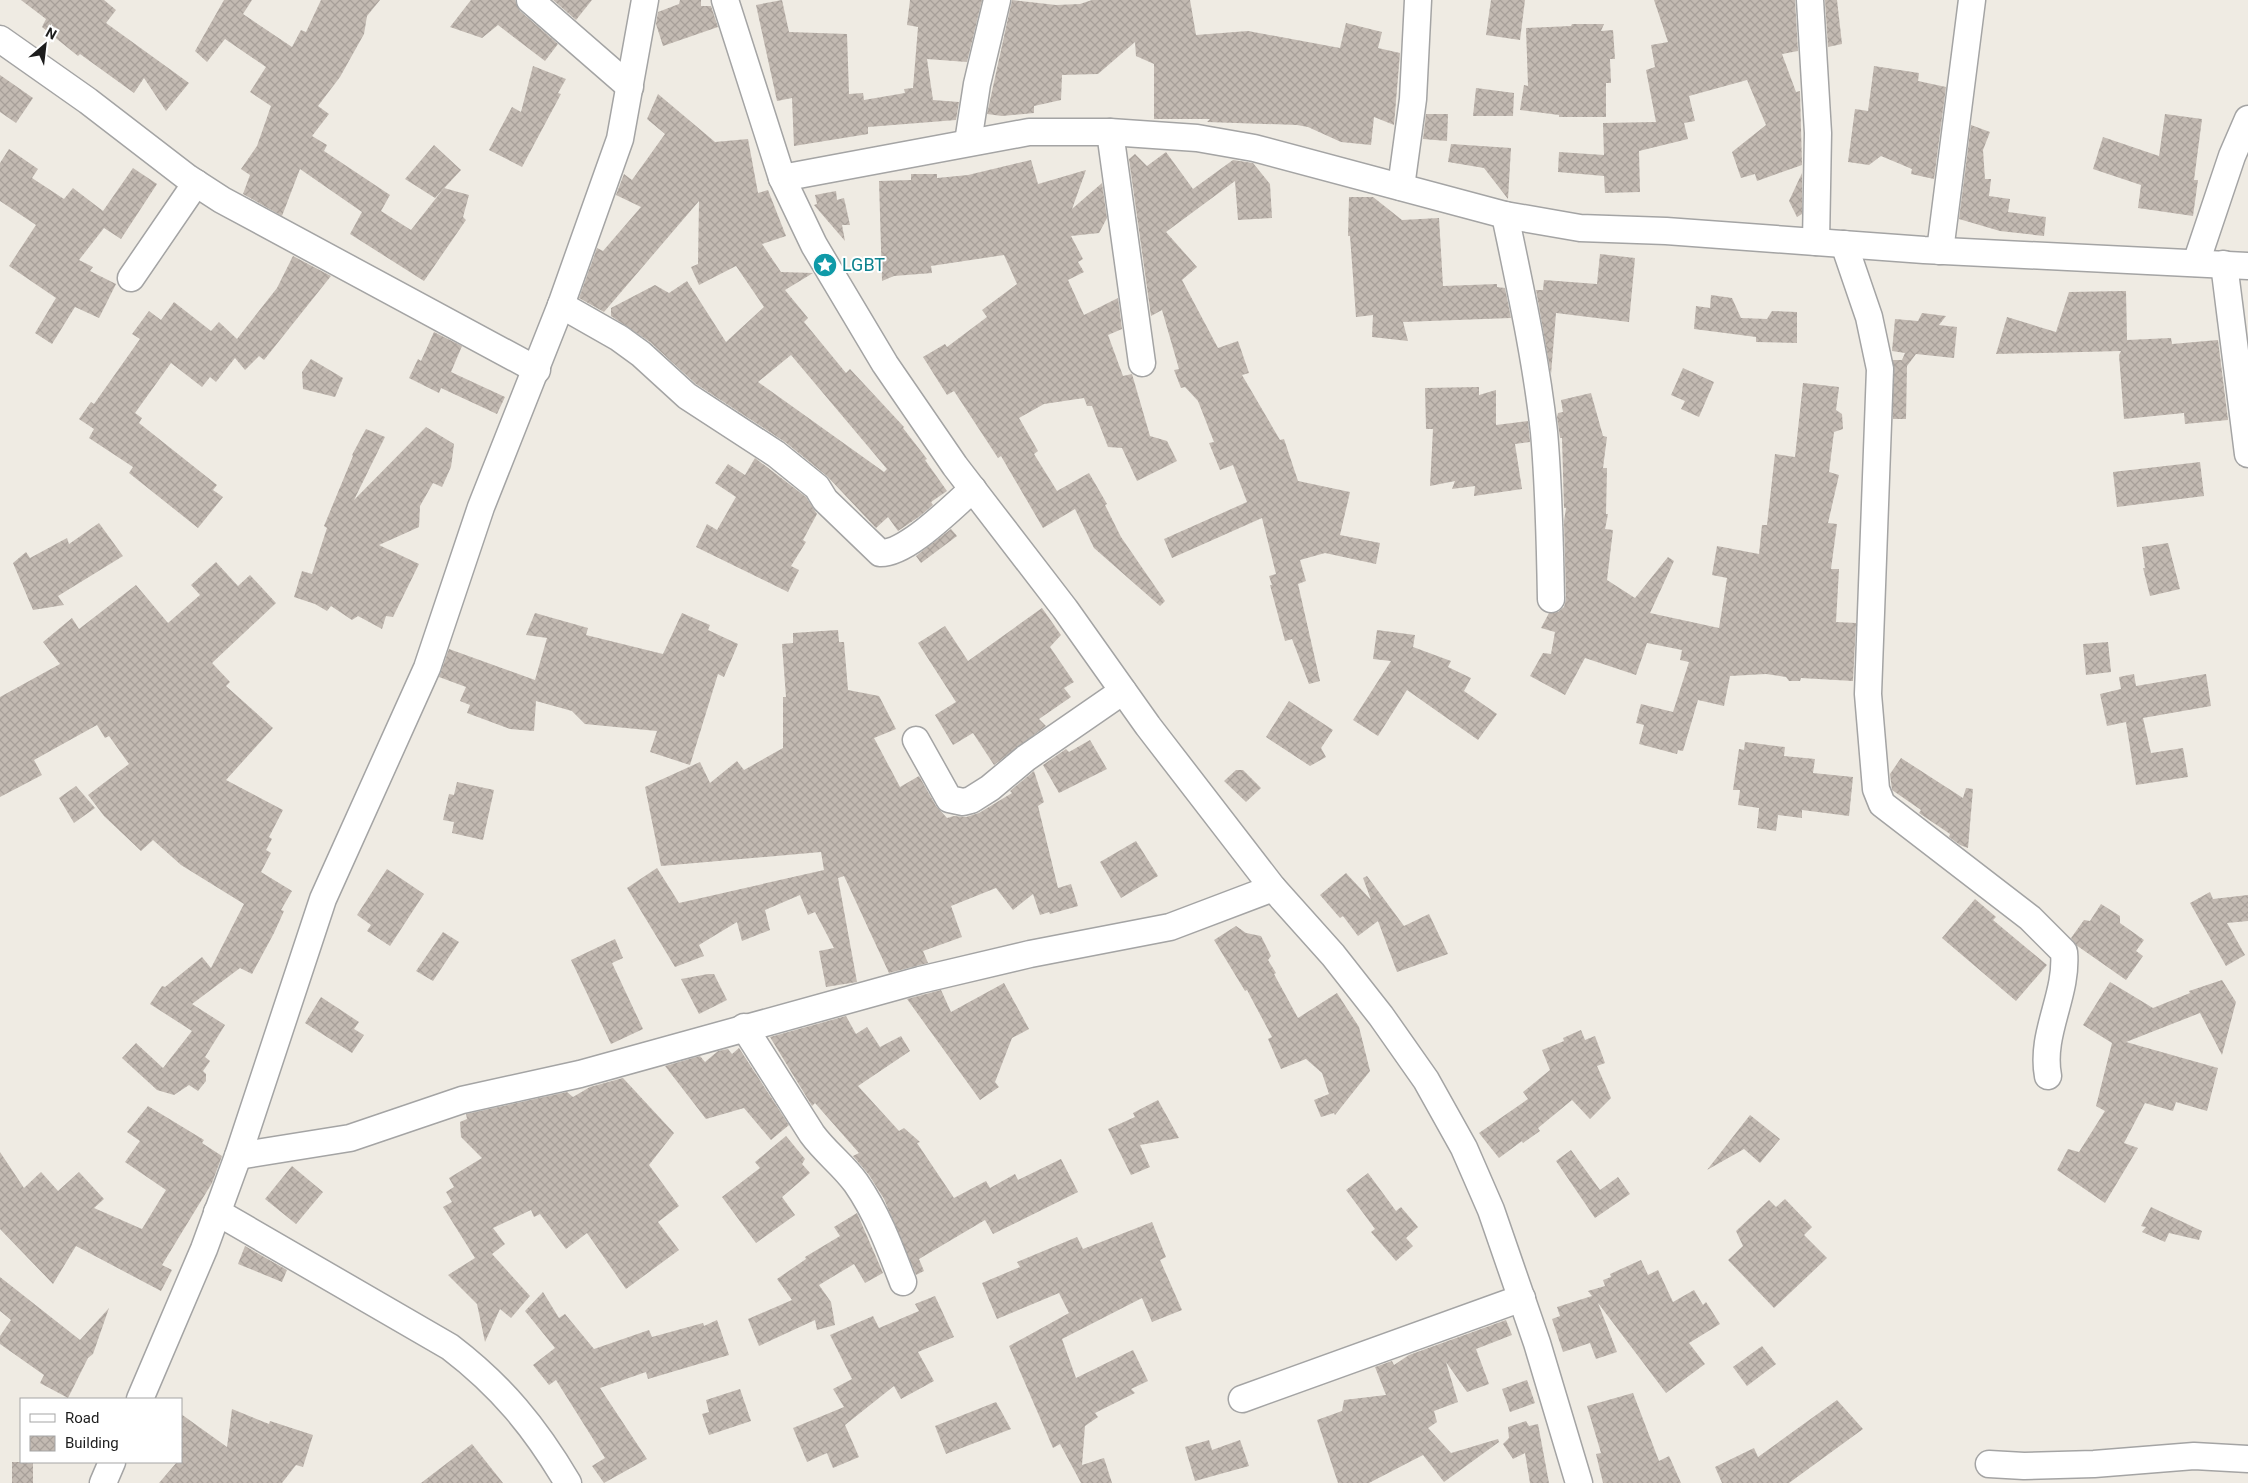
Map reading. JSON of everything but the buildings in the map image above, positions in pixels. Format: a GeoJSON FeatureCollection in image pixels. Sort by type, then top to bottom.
{"type":"FeatureCollection","features":[{"type":"Feature","properties":{"kind":"street"},"geometry":{"type":"LineString","coordinates":[[530,0],[630,87]]}},
{"type":"Feature","properties":{"kind":"street"},"geometry":{"type":"LineString","coordinates":[[140,1398],[186,1294],[238,1156],[324,899],[427,668],[481,507],[537,370],[561,305],[620,139],[645,0]]}},
{"type":"Feature","properties":{"kind":"street"},"geometry":{"type":"LineString","coordinates":[[725,0],[782,178],[814,245],[885,364],[973,489],[1065,609],[1272,888],[1333,955],[1381,1016],[1426,1080],[1468,1157],[1491,1210],[1522,1298],[1579,1483]]}},
{"type":"Feature","properties":{"kind":"street"},"geometry":{"type":"LineString","coordinates":[[968,142],[977,84],[997,0]]}},
{"type":"Feature","properties":{"kind":"street"},"geometry":{"type":"LineString","coordinates":[[1401,187],[1413,99],[1418,0]]}},
{"type":"Feature","properties":{"kind":"street"},"geometry":{"type":"LineString","coordinates":[[1810,0],[1818,133],[1816,242]]}},
{"type":"Feature","properties":{"kind":"street"},"geometry":{"type":"LineString","coordinates":[[1940,251],[1972,0]]}},
{"type":"Feature","properties":{"kind":"street"},"geometry":{"type":"LineString","coordinates":[[0,39],[88,101],[196,183],[263,223],[537,370]]}},
{"type":"Feature","properties":{"kind":"street"},"geometry":{"type":"LineString","coordinates":[[2196,263],[2232,156],[2248,119]]}},
{"type":"Feature","properties":{"kind":"street"},"geometry":{"type":"LineString","coordinates":[[782,178],[1029,132],[1110,132],[1197,138],[1254,148],[1505,215],[1580,228],[1940,251],[2236,265],[2248,454]]}},
{"type":"Feature","properties":{"kind":"street"},"geometry":{"type":"LineString","coordinates":[[1110,132],[1142,363]]}},
{"type":"Feature","properties":{"kind":"street"},"geometry":{"type":"LineString","coordinates":[[131,278],[196,183]]}},
{"type":"Feature","properties":{"kind":"street"},"geometry":{"type":"LineString","coordinates":[[1505,215],[1523,301],[1544,432],[1549,501],[1551,599]]}},
{"type":"Feature","properties":{"kind":"street"},"geometry":{"type":"LineString","coordinates":[[1844,244],[1869,317],[1880,369],[1868,694],[1876,789],[1882,804],[2030,918],[2064,952],[2064,978],[2046,1049],[2048,1076]]}},
{"type":"Feature","properties":{"kind":"street"},"geometry":{"type":"LineString","coordinates":[[561,305],[619,338],[687,396],[776,454],[816,487],[825,500],[880,553],[896,550],[913,540],[973,489]]}},
{"type":"Feature","properties":{"kind":"street"},"geometry":{"type":"LineString","coordinates":[[916,740],[949,799],[963,802],[971,800],[990,788],[1026,758],[1124,691]]}},
{"type":"Feature","properties":{"kind":"street"},"geometry":{"type":"LineString","coordinates":[[238,1156],[350,1138],[462,1100],[580,1074],[744,1027],[920,980],[1021,956],[1170,928],[1272,888]]}},
{"type":"Feature","properties":{"kind":"street"},"geometry":{"type":"LineString","coordinates":[[744,1027],[824,1151],[856,1183],[887,1240],[903,1282]]}},
{"type":"Feature","properties":{"kind":"street"},"geometry":{"type":"LineString","coordinates":[[217,1212],[450,1347],[482,1372],[514,1405],[550,1452],[568,1483]]}},
{"type":"Feature","properties":{"kind":"street"},"geometry":{"type":"LineString","coordinates":[[1242,1399],[1522,1298]]}},
{"type":"Feature","properties":{"kind":"street"},"geometry":{"type":"LineString","coordinates":[[1990,1464],[2024,1466],[2094,1464],[2194,1456],[2248,1459]]}},
{"type":"Feature","properties":{"kind":"street"},"geometry":{"type":"LineString","coordinates":[[103,1483],[112,1463]]}},
{"type":"Feature","properties":{"kind":"place","name":"LGBT"},"geometry":{"type":"Point","coordinates":[825,265]}}]}
